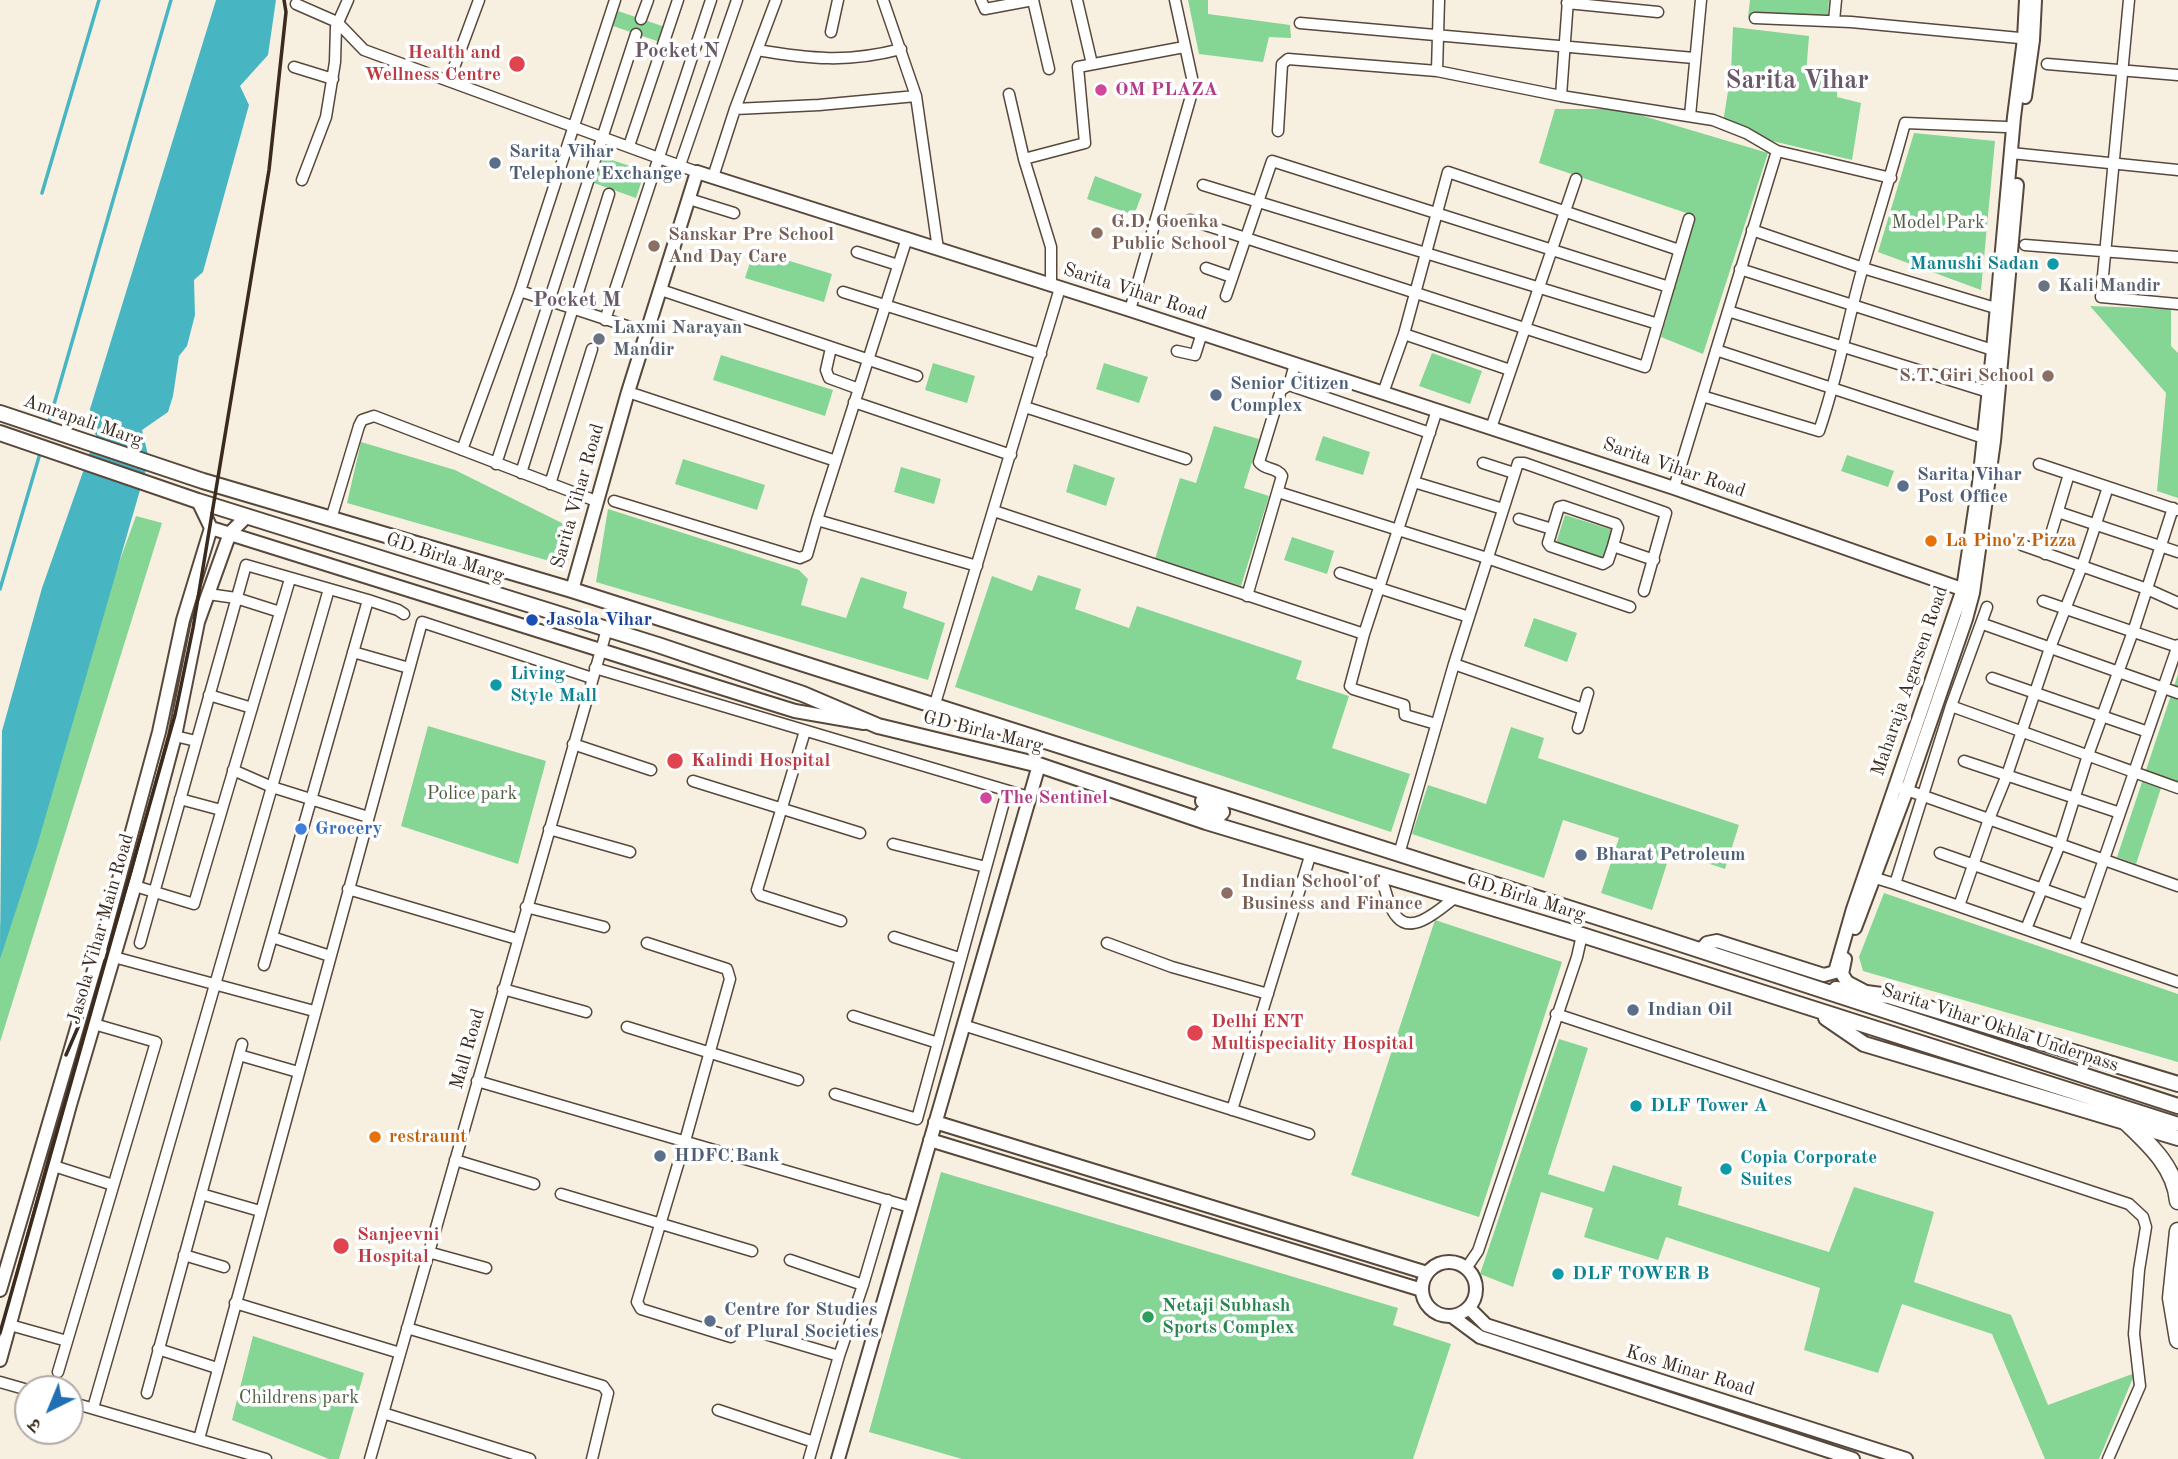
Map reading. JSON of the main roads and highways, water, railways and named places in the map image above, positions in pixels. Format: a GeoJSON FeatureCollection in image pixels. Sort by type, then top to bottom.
{"type":"FeatureCollection","features":[{"type":"Feature","properties":{"kind":"highway"},"geometry":{"type":"LineString","coordinates":[[2126,1122],[2149,1144],[2167,1167],[2173,1178],[2178,1201]]}},
{"type":"Feature","properties":{"kind":"highway"},"geometry":{"type":"LineString","coordinates":[[2178,1231],[2171,1298],[2178,1340]]}},
{"type":"Feature","properties":{"kind":"main road","name":"Amrapali Marg"},"geometry":{"type":"LineString","coordinates":[[0,413],[153,465]]}},
{"type":"Feature","properties":{"kind":"main road","name":"Amrapali Marg"},"geometry":{"type":"LineString","coordinates":[[0,433],[149,484]]}},
{"type":"Feature","properties":{"kind":"main road","name":"GD Birla Marg"},"geometry":{"type":"LineString","coordinates":[[153,465],[572,590],[1811,986]]}},
{"type":"Feature","properties":{"kind":"main road","name":"GD Birla Marg"},"geometry":{"type":"LineString","coordinates":[[149,484],[803,694],[878,726],[1039,765],[1292,848],[1582,935],[1810,1008]]}},
{"type":"Feature","properties":{"kind":"main road"},"geometry":{"type":"LineString","coordinates":[[1156,777],[1175,792],[1219,806],[1222,812],[1215,816],[1176,805],[1164,807]]}},
{"type":"Feature","properties":{"kind":"main road"},"geometry":{"type":"LineString","coordinates":[[1292,848],[1283,840],[1242,825],[1239,818],[1244,813],[1284,823],[1299,823]]}},
{"type":"Feature","properties":{"kind":"main road"},"geometry":{"type":"LineString","coordinates":[[1811,986],[1889,996],[2178,1084]]}},
{"type":"Feature","properties":{"kind":"main road","name":"Sarita Vihar Okhla Underpass"},"geometry":{"type":"LineString","coordinates":[[1811,986],[2178,1106]]}},
{"type":"Feature","properties":{"kind":"main road"},"geometry":{"type":"LineString","coordinates":[[1810,1008],[1864,1044],[2126,1122],[2176,1131]]}},
{"type":"Feature","properties":{"kind":"main road","name":"Sarita Vihar Okhla Underpass"},"geometry":{"type":"LineString","coordinates":[[1810,1008],[2176,1131]]}},
{"type":"Feature","properties":{"kind":"water"},"geometry":{"type":"Polygon","coordinates":[[[216,0],[276,0],[268,55],[240,86],[249,105],[203,272],[194,280],[195,315],[187,346],[179,356],[168,412],[142,430],[149,459],[37,846],[0,959],[2,731],[42,588],[96,435],[86,422],[216,0]]]}},
{"type":"Feature","properties":{"kind":"waterway"},"geometry":{"type":"LineString","coordinates":[[42,193],[99,0]]}},
{"type":"Feature","properties":{"kind":"waterway"},"geometry":{"type":"LineString","coordinates":[[48,425],[171,0]]}},
{"type":"Feature","properties":{"kind":"waterway"},"geometry":{"type":"LineString","coordinates":[[0,589],[41,450]]}},
{"type":"Feature","properties":{"kind":"railway"},"geometry":{"type":"LineString","coordinates":[[0,1333],[175,715],[193,628],[269,170],[286,12],[284,0]]}},
{"type":"Feature","properties":{"kind":"railway"},"geometry":{"type":"LineString","coordinates":[[66,1055],[82,1018]]}},
{"type":"Feature","properties":{"kind":"place","name":"Health and Wellness Centre"},"geometry":{"type":"Point","coordinates":[517,64]}},
{"type":"Feature","properties":{"kind":"place","name":"OM PLAZA"},"geometry":{"type":"Point","coordinates":[1101,90]}},
{"type":"Feature","properties":{"kind":"place","name":"Sarita Vihar Telephone Exchange"},"geometry":{"type":"Point","coordinates":[495,163]}},
{"type":"Feature","properties":{"kind":"place","name":"G.D. Goenka Public School"},"geometry":{"type":"Point","coordinates":[1097,233]}},
{"type":"Feature","properties":{"kind":"place","name":"Sanskar Pre School And Day Care"},"geometry":{"type":"Point","coordinates":[654,246]}},
{"type":"Feature","properties":{"kind":"place","name":"Manushi Sadan"},"geometry":{"type":"Point","coordinates":[2053,264]}},
{"type":"Feature","properties":{"kind":"place","name":"Kali Mandir"},"geometry":{"type":"Point","coordinates":[2044,286]}},
{"type":"Feature","properties":{"kind":"place","name":"Laxmi Narayan Mandir"},"geometry":{"type":"Point","coordinates":[599,339]}},
{"type":"Feature","properties":{"kind":"place","name":"S.T. Giri School"},"geometry":{"type":"Point","coordinates":[2048,376]}},
{"type":"Feature","properties":{"kind":"place","name":"Senior Citizen Complex"},"geometry":{"type":"Point","coordinates":[1216,395]}},
{"type":"Feature","properties":{"kind":"place","name":"Sarita Vihar Post Office"},"geometry":{"type":"Point","coordinates":[1903,486]}},
{"type":"Feature","properties":{"kind":"place","name":"La Pino'z Pizza"},"geometry":{"type":"Point","coordinates":[1931,541]}},
{"type":"Feature","properties":{"kind":"place","name":"Jasola Vihar"},"geometry":{"type":"Point","coordinates":[532,620]}},
{"type":"Feature","properties":{"kind":"place","name":"Living Style Mall"},"geometry":{"type":"Point","coordinates":[496,685]}},
{"type":"Feature","properties":{"kind":"place","name":"Kalindi Hospital"},"geometry":{"type":"Point","coordinates":[675,761]}},
{"type":"Feature","properties":{"kind":"place","name":"The Sentinel"},"geometry":{"type":"Point","coordinates":[986,798]}},
{"type":"Feature","properties":{"kind":"place","name":"Grocery"},"geometry":{"type":"Point","coordinates":[301,829]}},
{"type":"Feature","properties":{"kind":"place","name":"Bharat Petroleum"},"geometry":{"type":"Point","coordinates":[1581,855]}},
{"type":"Feature","properties":{"kind":"place","name":"Indian School of Business and Finance"},"geometry":{"type":"Point","coordinates":[1227,893]}},
{"type":"Feature","properties":{"kind":"place","name":"Indian Oil"},"geometry":{"type":"Point","coordinates":[1633,1010]}},
{"type":"Feature","properties":{"kind":"place","name":"Delhi ENT Multispeciality Hospital"},"geometry":{"type":"Point","coordinates":[1195,1033]}},
{"type":"Feature","properties":{"kind":"place","name":"DLF Tower A"},"geometry":{"type":"Point","coordinates":[1636,1106]}},
{"type":"Feature","properties":{"kind":"place","name":"restraunt"},"geometry":{"type":"Point","coordinates":[375,1137]}},
{"type":"Feature","properties":{"kind":"place","name":"HDFC Bank"},"geometry":{"type":"Point","coordinates":[660,1156]}},
{"type":"Feature","properties":{"kind":"place","name":"Copia Corporate Suites"},"geometry":{"type":"Point","coordinates":[1726,1169]}},
{"type":"Feature","properties":{"kind":"place","name":"Sanjeevni Hospital"},"geometry":{"type":"Point","coordinates":[341,1246]}},
{"type":"Feature","properties":{"kind":"place","name":"DLF TOWER B"},"geometry":{"type":"Point","coordinates":[1558,1274]}},
{"type":"Feature","properties":{"kind":"place","name":"Netaji Subhash Sports Complex"},"geometry":{"type":"Point","coordinates":[1148,1317]}},
{"type":"Feature","properties":{"kind":"place","name":"Centre for Studies of Plural Societies"},"geometry":{"type":"Point","coordinates":[710,1321]}},
{"type":"Feature","properties":{"kind":"district","name":"Pocket N"},"geometry":{"type":"Point","coordinates":[677,51]}},
{"type":"Feature","properties":{"kind":"district","name":"Sarita Vihar"},"geometry":{"type":"Point","coordinates":[1797,81]}},
{"type":"Feature","properties":{"kind":"district","name":"Pocket M"},"geometry":{"type":"Point","coordinates":[577,300]}},
{"type":"Feature","properties":{"kind":"park label","name":"Model Park"},"geometry":{"type":"Point","coordinates":[1938,223]}},
{"type":"Feature","properties":{"kind":"park label","name":"Police park"},"geometry":{"type":"Point","coordinates":[472,794]}},
{"type":"Feature","properties":{"kind":"park label","name":"Childrens park"},"geometry":{"type":"Point","coordinates":[299,1398]}}]}
